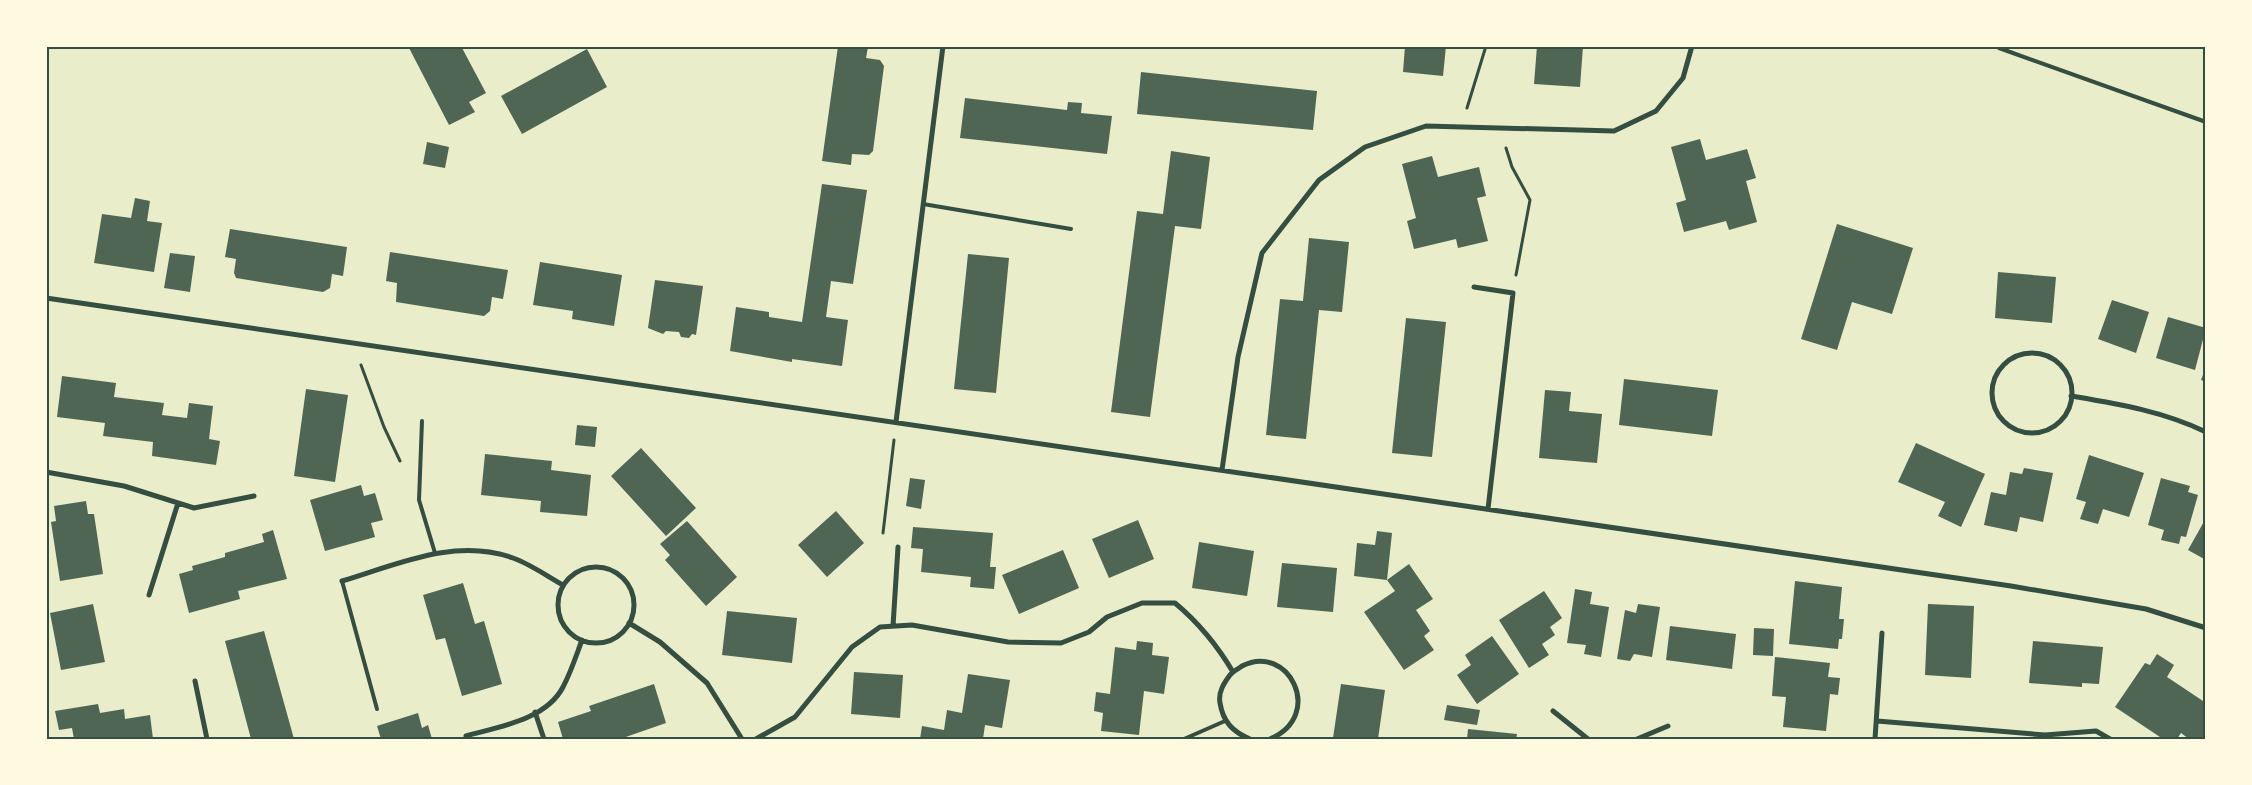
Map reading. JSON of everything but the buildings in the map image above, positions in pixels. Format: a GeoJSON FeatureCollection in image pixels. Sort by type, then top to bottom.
{"type":"FeatureCollection","features":[{"type":"Feature","properties":{"kind":"street"},"geometry":{"type":"LineString","coordinates":[[896,422],[943,46]]}},
{"type":"Feature","properties":{"kind":"street"},"geometry":{"type":"LineString","coordinates":[[1222,470],[1238,357],[1262,253],[1319,180],[1365,147],[1426,126],[1614,131],[1656,111],[1683,78],[1692,46]]}},
{"type":"Feature","properties":{"kind":"street"},"geometry":{"type":"LineString","coordinates":[[1474,287],[1513,293],[1488,510]]}},
{"type":"Feature","properties":{"kind":"street"},"geometry":{"type":"LineString","coordinates":[[46,298],[2011,586],[2146,609],[2206,628]]}},
{"type":"Feature","properties":{"kind":"street"},"geometry":{"type":"LineString","coordinates":[[2032,353],[2052,358],[2061,365],[2071,382],[2071,396],[2067,412],[2060,422],[2046,431],[2027,433],[2011,428],[2001,419],[1992,400],[1992,387],[2000,369],[2014,357],[2032,353]]}},
{"type":"Feature","properties":{"kind":"street"},"geometry":{"type":"LineString","coordinates":[[2071,396],[2133,407],[2177,418],[2206,432]]}},
{"type":"Feature","properties":{"kind":"street"},"geometry":{"type":"LineString","coordinates":[[46,472],[124,486],[194,508],[254,496]]}},
{"type":"Feature","properties":{"kind":"street"},"geometry":{"type":"LineString","coordinates":[[149,595],[178,503]]}},
{"type":"Feature","properties":{"kind":"street"},"geometry":{"type":"LineString","coordinates":[[893,626],[898,547]]}},
{"type":"Feature","properties":{"kind":"street"},"geometry":{"type":"LineString","coordinates":[[342,581],[435,553],[469,549],[512,558],[564,585]]}},
{"type":"Feature","properties":{"kind":"street"},"geometry":{"type":"LineString","coordinates":[[591,567],[600,567],[617,573],[626,582],[632,594],[633,614],[629,623],[612,639],[593,643],[582,640],[564,626],[558,613],[558,597],[564,585],[572,575],[591,567]]}},
{"type":"Feature","properties":{"kind":"street"},"geometry":{"type":"LineString","coordinates":[[756,739],[795,717],[852,647],[880,628],[893,626],[912,625],[1008,642],[1061,643],[1089,632],[1107,617],[1142,603],[1175,603],[1193,618],[1219,648],[1232,672]]}},
{"type":"Feature","properties":{"kind":"street"},"geometry":{"type":"LineString","coordinates":[[629,623],[660,642],[706,683],[742,739]]}},
{"type":"Feature","properties":{"kind":"street"},"geometry":{"type":"LineString","coordinates":[[1875,739],[1882,633]]}},
{"type":"Feature","properties":{"kind":"street"},"geometry":{"type":"LineString","coordinates":[[466,736],[524,719],[549,703],[562,688],[582,640]]}},
{"type":"Feature","properties":{"kind":"street"},"geometry":{"type":"LineString","coordinates":[[1250,739],[1236,733],[1225,721],[1220,702],[1220,693],[1232,672],[1250,663],[1263,662],[1275,665],[1290,676],[1298,691],[1299,708],[1295,719],[1282,734],[1270,739]]}},
{"type":"Feature","properties":{"kind":"street"},"geometry":{"type":"LineString","coordinates":[[195,681],[207,739]]}},
{"type":"Feature","properties":{"kind":"street"},"geometry":{"type":"LineString","coordinates":[[1553,711],[1588,739]]}},
{"type":"Feature","properties":{"kind":"street"},"geometry":{"type":"LineString","coordinates":[[535,712],[544,739]]}},
{"type":"Feature","properties":{"kind":"street"},"geometry":{"type":"LineString","coordinates":[[1877,721],[2045,735],[2096,731],[2110,739]]}},
{"type":"Feature","properties":{"kind":"street"},"geometry":{"type":"LineString","coordinates":[[1637,739],[1668,726]]}},
{"type":"Feature","properties":{"kind":"lane"},"geometry":{"type":"LineString","coordinates":[[2000,46],[1999,48],[2206,122]]}},
{"type":"Feature","properties":{"kind":"lane"},"geometry":{"type":"LineString","coordinates":[[923,204],[1071,229]]}},
{"type":"Feature","properties":{"kind":"lane"},"geometry":{"type":"LineString","coordinates":[[422,421],[419,500],[435,553]]}},
{"type":"Feature","properties":{"kind":"lane"},"geometry":{"type":"LineString","coordinates":[[342,581],[377,709]]}},
{"type":"Feature","properties":{"kind":"lane"},"geometry":{"type":"LineString","coordinates":[[1184,739],[1225,721]]}},
{"type":"Feature","properties":{"kind":"path"},"geometry":{"type":"LineString","coordinates":[[1460,127],[1486,46]]}},
{"type":"Feature","properties":{"kind":"path"},"geometry":{"type":"LineString","coordinates":[[1500,128],[1512,167],[1530,200],[1513,293]]}},
{"type":"Feature","properties":{"kind":"path"},"geometry":{"type":"LineString","coordinates":[[353,342],[384,426],[403,467]]}},
{"type":"Feature","properties":{"kind":"path"},"geometry":{"type":"LineString","coordinates":[[896,422],[882,539],[898,547]]}}]}
